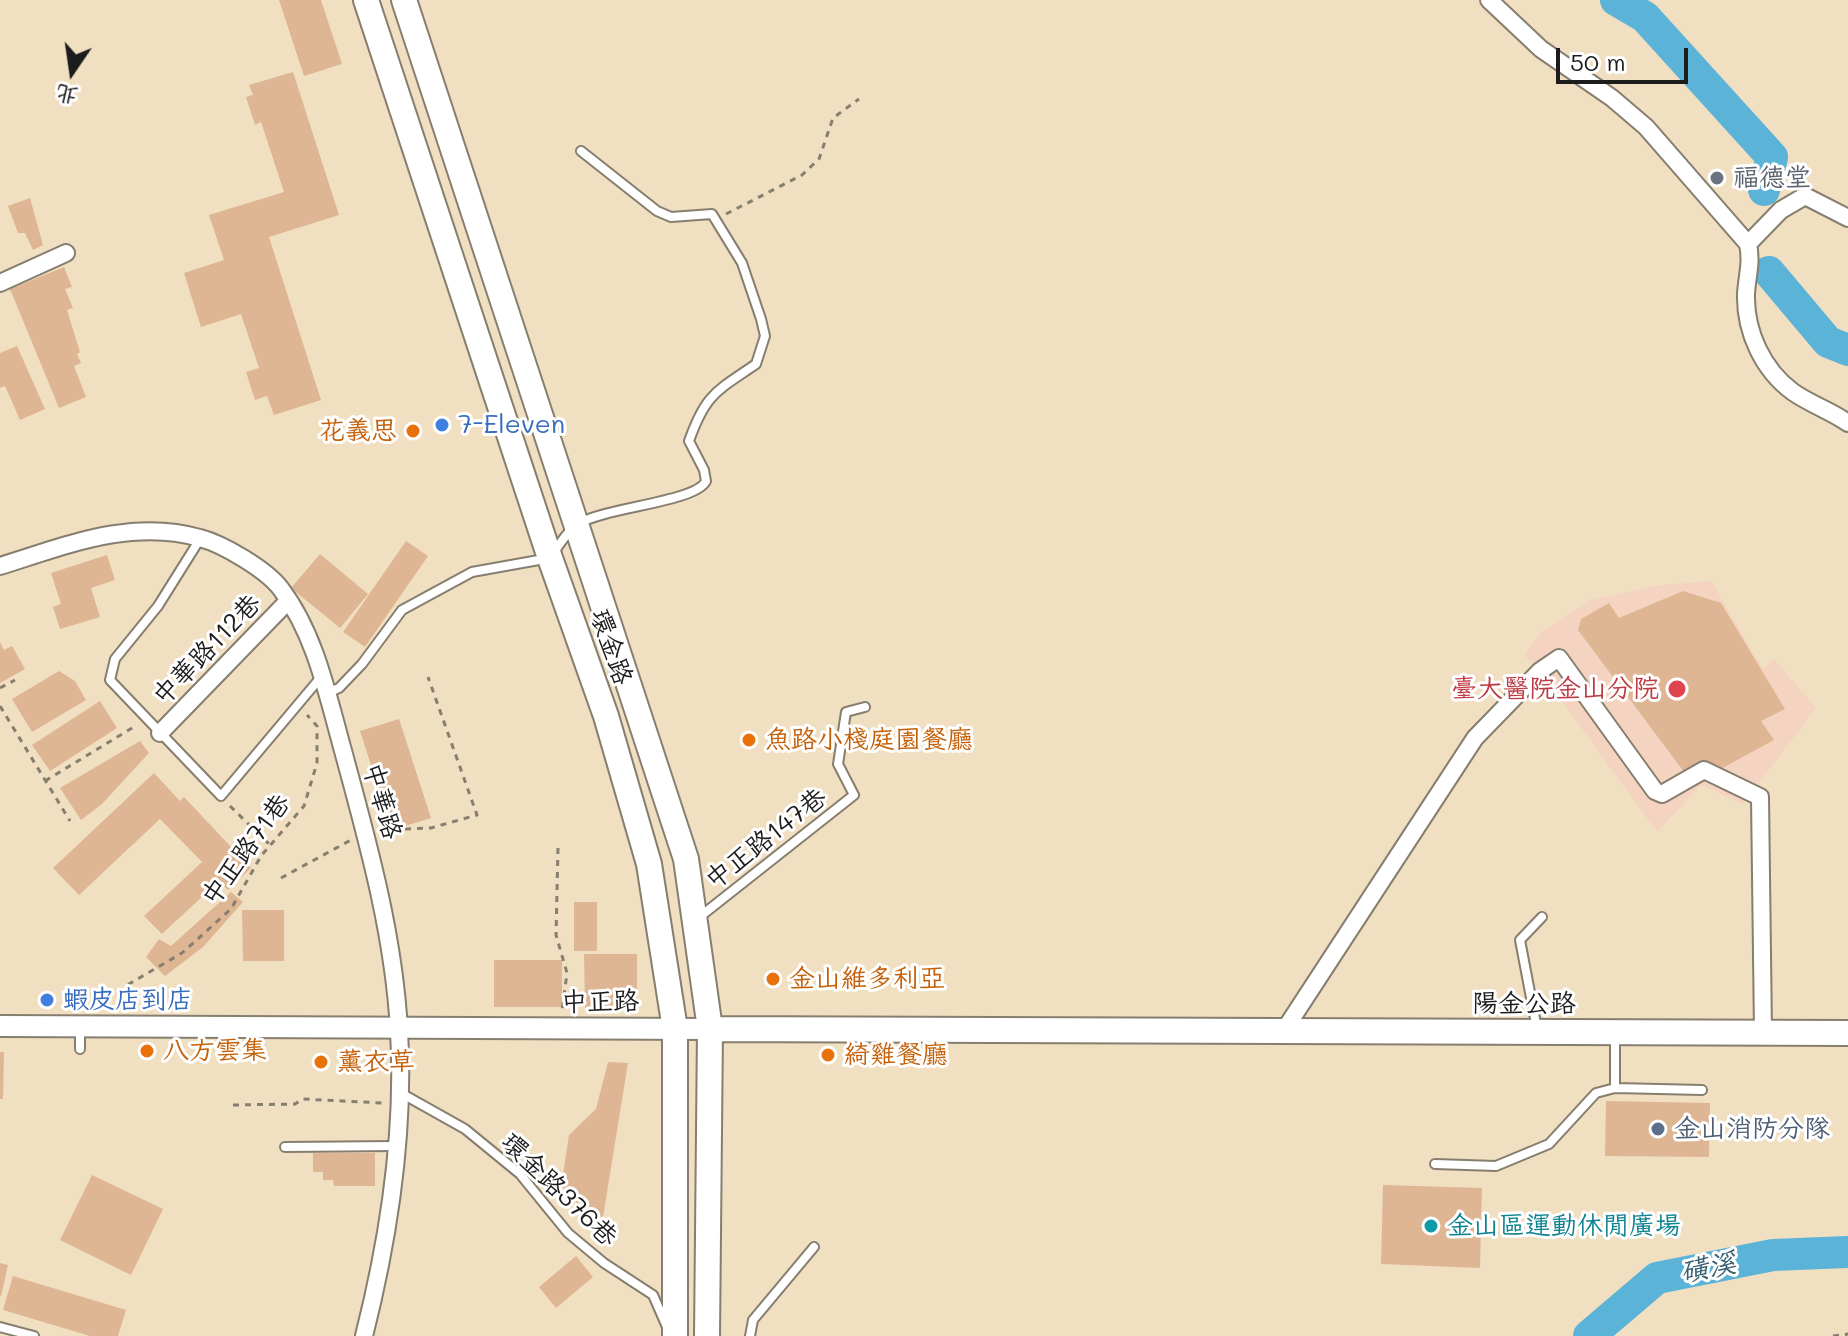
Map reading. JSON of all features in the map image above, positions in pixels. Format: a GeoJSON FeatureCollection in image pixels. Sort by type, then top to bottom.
{"type":"FeatureCollection","features":[{"type":"Feature","properties":{"kind":"main road","name":"環金路"},"geometry":{"type":"LineString","coordinates":[[366,0],[550,558],[606,716],[649,864],[675,1029],[673,1336]]}},
{"type":"Feature","properties":{"kind":"main road","name":"環金路"},"geometry":{"type":"LineString","coordinates":[[404,0],[686,859],[710,1029],[707,1336]]}},
{"type":"Feature","properties":{"kind":"main road","name":"中正路"},"geometry":{"type":"LineString","coordinates":[[710,1029],[1201,1032]]}},
{"type":"Feature","properties":{"kind":"main road","name":"陽金公路"},"geometry":{"type":"LineString","coordinates":[[1201,1032],[1848,1033]]}},
{"type":"Feature","properties":{"kind":"street"},"geometry":{"type":"LineString","coordinates":[[1489,0],[1541,49],[1612,98],[1646,127],[1748,244],[1752,262],[1746,294],[1754,343],[1771,371],[1791,391],[1825,407],[1848,423]]}},
{"type":"Feature","properties":{"kind":"street"},"geometry":{"type":"LineString","coordinates":[[1748,244],[1781,210],[1805,196],[1848,218]]}},
{"type":"Feature","properties":{"kind":"street"},"geometry":{"type":"LineString","coordinates":[[0,283],[66,253]]}},
{"type":"Feature","properties":{"kind":"street","name":"中華路"},"geometry":{"type":"LineString","coordinates":[[0,566],[106,534],[154,530],[201,538],[235,553],[279,587],[305,630],[327,693],[374,855],[399,1030],[394,1193],[364,1336]]}},
{"type":"Feature","properties":{"kind":"street","name":"中華路112巷"},"geometry":{"type":"LineString","coordinates":[[160,733],[288,601]]}},
{"type":"Feature","properties":{"kind":"street"},"geometry":{"type":"LineString","coordinates":[[1283,1032],[1475,738],[1540,671],[1559,658],[1655,791],[1662,794],[1704,770],[1760,797],[1763,1032]]}},
{"type":"Feature","properties":{"kind":"street","name":"中正路"},"geometry":{"type":"LineString","coordinates":[[0,1026],[710,1029]]}},
{"type":"Feature","properties":{"kind":"lane"},"geometry":{"type":"LineString","coordinates":[[327,693],[339,688],[362,664],[402,610],[441,592],[472,572],[550,558],[576,525],[606,512],[694,494],[706,481],[704,470],[689,441],[697,419],[719,387],[756,364],[765,336],[742,263],[718,219],[712,214],[671,217],[657,211],[581,151]]}},
{"type":"Feature","properties":{"kind":"lane"},"geometry":{"type":"LineString","coordinates":[[201,538],[158,606],[115,659],[110,680],[221,796],[321,677]]}},
{"type":"Feature","properties":{"kind":"lane","name":"中正路147巷"},"geometry":{"type":"LineString","coordinates":[[694,921],[854,795],[838,764],[846,712],[865,707]]}},
{"type":"Feature","properties":{"kind":"lane"},"geometry":{"type":"LineString","coordinates":[[1537,1032],[1520,940],[1542,917]]}},
{"type":"Feature","properties":{"kind":"lane"},"geometry":{"type":"LineString","coordinates":[[80,1027],[80,1049]]}},
{"type":"Feature","properties":{"kind":"lane"},"geometry":{"type":"LineString","coordinates":[[1615,1032],[1615,1088]]}},
{"type":"Feature","properties":{"kind":"lane"},"geometry":{"type":"LineString","coordinates":[[1435,1164],[1496,1166],[1549,1144],[1596,1093],[1615,1088],[1702,1090]]}},
{"type":"Feature","properties":{"kind":"lane","name":"環金路376巷"},"geometry":{"type":"LineString","coordinates":[[398,1098],[465,1129],[520,1174],[568,1233],[604,1263],[653,1295],[673,1336]]}},
{"type":"Feature","properties":{"kind":"lane"},"geometry":{"type":"LineString","coordinates":[[285,1147],[396,1146]]}},
{"type":"Feature","properties":{"kind":"lane"},"geometry":{"type":"LineString","coordinates":[[750,1336],[753,1320],[814,1247]]}},
{"type":"Feature","properties":{"kind":"lane"},"geometry":{"type":"LineString","coordinates":[[0,1327],[34,1336]]}},
{"type":"Feature","properties":{"kind":"path"},"geometry":{"type":"LineString","coordinates":[[718,219],[802,175],[819,159],[833,118],[859,99]]}},
{"type":"Feature","properties":{"kind":"path"},"geometry":{"type":"LineString","coordinates":[[281,878],[367,833],[431,828],[477,815],[428,677]]}},
{"type":"Feature","properties":{"kind":"path"},"geometry":{"type":"LineString","coordinates":[[0,688],[15,680]]}},
{"type":"Feature","properties":{"kind":"path","name":"中正路71巷"},"geometry":{"type":"LineString","coordinates":[[137,1028],[129,984],[182,953],[231,909],[270,845],[304,806],[317,763],[317,726],[297,705]]}},
{"type":"Feature","properties":{"kind":"path"},"geometry":{"type":"LineString","coordinates":[[0,706],[70,821]]}},
{"type":"Feature","properties":{"kind":"path"},"geometry":{"type":"LineString","coordinates":[[45,781],[147,719]]}},
{"type":"Feature","properties":{"kind":"path"},"geometry":{"type":"LineString","coordinates":[[221,796],[270,845]]}},
{"type":"Feature","properties":{"kind":"path"},"geometry":{"type":"LineString","coordinates":[[558,848],[556,935],[567,973],[559,1030]]}},
{"type":"Feature","properties":{"kind":"path"},"geometry":{"type":"LineString","coordinates":[[233,1105],[295,1104],[303,1099],[398,1098]]}},
{"type":"Feature","properties":{"kind":"path"},"geometry":{"type":"LineString","coordinates":[[1833,1336],[1848,1334]]}},
{"type":"Feature","properties":{"kind":"shaded area","name":"臺大醫院金山分院"},"geometry":{"type":"Polygon","coordinates":[[[1711,581],[1763,669],[1774,659],[1816,708],[1743,804],[1701,785],[1657,832],[1540,671],[1524,655],[1541,633],[1590,600],[1662,585],[1711,581]]]}},
{"type":"Feature","properties":{"kind":"building"},"geometry":{"type":"Polygon","coordinates":[[[279,0],[321,0],[342,64],[304,76],[279,0]]]}},
{"type":"Feature","properties":{"kind":"building"},"geometry":{"type":"Polygon","coordinates":[[[293,72],[339,215],[269,237],[321,400],[274,415],[267,396],[255,400],[246,372],[259,368],[241,314],[201,327],[184,273],[224,260],[209,215],[284,192],[261,122],[255,125],[246,97],[253,95],[249,85],[293,72]]]}},
{"type":"Feature","properties":{"kind":"building"},"geometry":{"type":"Polygon","coordinates":[[[30,198],[43,245],[33,250],[25,233],[18,233],[8,206],[30,198]]]}},
{"type":"Feature","properties":{"kind":"building"},"geometry":{"type":"Polygon","coordinates":[[[64,267],[72,287],[65,289],[73,308],[67,310],[80,352],[77,354],[81,363],[74,366],[86,397],[59,408],[10,289],[64,267]]]}},
{"type":"Feature","properties":{"kind":"building"},"geometry":{"type":"Polygon","coordinates":[[[17,346],[45,409],[20,420],[5,386],[0,388],[0,353],[17,346]]]}},
{"type":"Feature","properties":{"kind":"building"},"geometry":{"type":"Polygon","coordinates":[[[406,541],[428,556],[365,647],[343,632],[406,541]]]}},
{"type":"Feature","properties":{"kind":"building"},"geometry":{"type":"Polygon","coordinates":[[[320,554],[368,594],[340,628],[291,588],[320,554]]]}},
{"type":"Feature","properties":{"kind":"building"},"geometry":{"type":"Polygon","coordinates":[[[107,555],[115,580],[91,588],[100,617],[60,629],[53,607],[61,604],[51,573],[107,555]]]}},
{"type":"Feature","properties":{"kind":"building"},"geometry":{"type":"Polygon","coordinates":[[[1683,591],[1721,603],[1785,709],[1761,721],[1774,740],[1693,784],[1578,630],[1581,619],[1609,603],[1619,618],[1683,591]]]}},
{"type":"Feature","properties":{"kind":"building"},"geometry":{"type":"Polygon","coordinates":[[[0,642],[4,650],[12,646],[25,669],[0,683],[0,642]]]}},
{"type":"Feature","properties":{"kind":"building"},"geometry":{"type":"Polygon","coordinates":[[[59,671],[75,681],[86,700],[32,732],[12,699],[59,671]]]}},
{"type":"Feature","properties":{"kind":"building"},"geometry":{"type":"Polygon","coordinates":[[[100,701],[117,728],[50,771],[32,745],[100,701]]]}},
{"type":"Feature","properties":{"kind":"building"},"geometry":{"type":"Polygon","coordinates":[[[399,719],[431,818],[392,830],[360,731],[399,719]]]}},
{"type":"Feature","properties":{"kind":"building"},"geometry":{"type":"Polygon","coordinates":[[[140,741],[149,753],[102,804],[81,820],[60,788],[140,741]]]}},
{"type":"Feature","properties":{"kind":"building"},"geometry":{"type":"Polygon","coordinates":[[[154,773],[180,801],[184,797],[251,868],[228,890],[219,881],[162,934],[144,916],[202,862],[160,819],[79,895],[53,868],[154,773]]]}},
{"type":"Feature","properties":{"kind":"building"},"geometry":{"type":"Polygon","coordinates":[[[231,892],[243,902],[203,947],[165,976],[146,957],[159,939],[171,946],[231,892]]]}},
{"type":"Feature","properties":{"kind":"building"},"geometry":{"type":"Polygon","coordinates":[[[574,902],[597,902],[597,951],[574,951],[574,902]]]}},
{"type":"Feature","properties":{"kind":"building"},"geometry":{"type":"Polygon","coordinates":[[[242,910],[284,910],[284,961],[243,961],[242,910]]]}},
{"type":"Feature","properties":{"kind":"building"},"geometry":{"type":"Polygon","coordinates":[[[584,954],[637,954],[637,1008],[585,1008],[584,954]]]}},
{"type":"Feature","properties":{"kind":"building"},"geometry":{"type":"Polygon","coordinates":[[[494,960],[562,960],[562,1007],[494,1007],[494,960]]]}},
{"type":"Feature","properties":{"kind":"building"},"geometry":{"type":"Polygon","coordinates":[[[0,1052],[4,1052],[3,1099],[0,1099],[0,1052]]]}},
{"type":"Feature","properties":{"kind":"building"},"geometry":{"type":"Polygon","coordinates":[[[608,1062],[628,1063],[603,1217],[587,1216],[585,1205],[570,1201],[570,1191],[561,1187],[569,1135],[596,1109],[608,1062]]]}},
{"type":"Feature","properties":{"kind":"building","name":"金山消防分隊"},"geometry":{"type":"Polygon","coordinates":[[[1606,1101],[1710,1103],[1709,1157],[1605,1156],[1606,1101]]]}},
{"type":"Feature","properties":{"kind":"building"},"geometry":{"type":"Polygon","coordinates":[[[313,1153],[375,1153],[375,1186],[334,1186],[333,1180],[323,1180],[323,1172],[313,1172],[313,1153]]]}},
{"type":"Feature","properties":{"kind":"building"},"geometry":{"type":"Polygon","coordinates":[[[92,1175],[163,1209],[131,1275],[60,1240],[92,1175]]]}},
{"type":"Feature","properties":{"kind":"building","name":"金山區運動休閒廣場"},"geometry":{"type":"Polygon","coordinates":[[[1383,1185],[1482,1188],[1480,1268],[1381,1264],[1383,1185]]]}},
{"type":"Feature","properties":{"kind":"building"},"geometry":{"type":"Polygon","coordinates":[[[576,1256],[593,1277],[556,1308],[539,1287],[576,1256]]]}},
{"type":"Feature","properties":{"kind":"building"},"geometry":{"type":"Polygon","coordinates":[[[0,1263],[8,1265],[1,1296],[0,1296],[0,1263]]]}},
{"type":"Feature","properties":{"kind":"building"},"geometry":{"type":"Polygon","coordinates":[[[13,1276],[126,1310],[118,1336],[90,1336],[3,1310],[13,1276]]]}},
{"type":"Feature","properties":{"kind":"waterway"},"geometry":{"type":"LineString","coordinates":[[1616,0],[1645,17],[1772,157],[1764,190]]}},
{"type":"Feature","properties":{"kind":"waterway"},"geometry":{"type":"LineString","coordinates":[[1769,272],[1828,342],[1848,350]]}},
{"type":"Feature","properties":{"kind":"waterway","name":"磺溪"},"geometry":{"type":"LineString","coordinates":[[1589,1336],[1657,1278],[1773,1255],[1848,1252]]}},
{"type":"Feature","properties":{"kind":"place","name":"福德堂"},"geometry":{"type":"Point","coordinates":[1717,178]}},
{"type":"Feature","properties":{"kind":"place","name":"7-Eleven"},"geometry":{"type":"Point","coordinates":[442,425]}},
{"type":"Feature","properties":{"kind":"place","name":"花義思"},"geometry":{"type":"Point","coordinates":[413,431]}},
{"type":"Feature","properties":{"kind":"place","name":"臺大醫院金山分院"},"geometry":{"type":"Point","coordinates":[1677,689]}},
{"type":"Feature","properties":{"kind":"place","name":"魚路小棧庭園餐廳"},"geometry":{"type":"Point","coordinates":[749,740]}},
{"type":"Feature","properties":{"kind":"place","name":"金山維多利亞"},"geometry":{"type":"Point","coordinates":[773,979]}},
{"type":"Feature","properties":{"kind":"place","name":"蝦皮店到店"},"geometry":{"type":"Point","coordinates":[47,1000]}},
{"type":"Feature","properties":{"kind":"place","name":"八方雲集"},"geometry":{"type":"Point","coordinates":[147,1051]}},
{"type":"Feature","properties":{"kind":"place","name":"綺雞餐廳"},"geometry":{"type":"Point","coordinates":[828,1055]}},
{"type":"Feature","properties":{"kind":"place","name":"薰衣草"},"geometry":{"type":"Point","coordinates":[321,1062]}},
{"type":"Feature","properties":{"kind":"place","name":"金山消防分隊"},"geometry":{"type":"Point","coordinates":[1658,1129]}},
{"type":"Feature","properties":{"kind":"place","name":"金山區運動休閒廣場"},"geometry":{"type":"Point","coordinates":[1431,1226]}}]}
